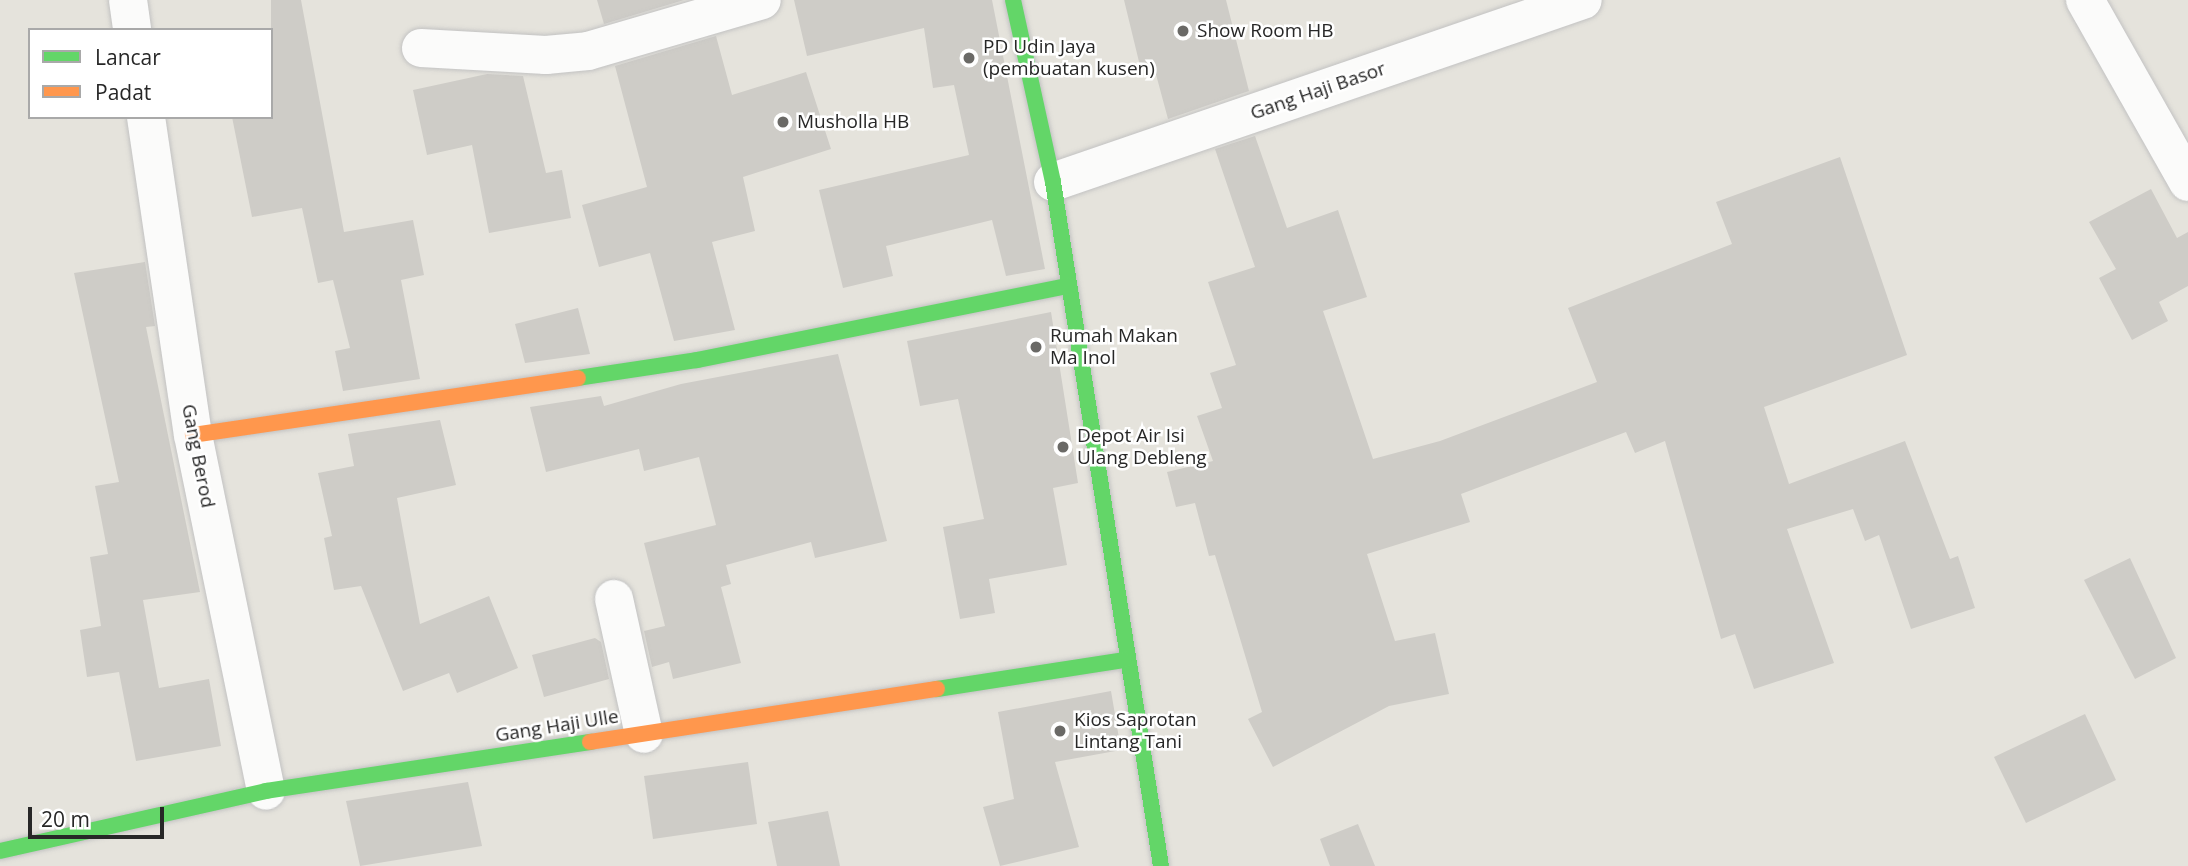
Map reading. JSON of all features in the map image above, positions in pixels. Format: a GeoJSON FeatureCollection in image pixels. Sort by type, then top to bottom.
{"type":"FeatureCollection","features":[{"type":"Feature","properties":{"kind":"street"},"geometry":{"type":"LineString","coordinates":[[128,0],[132,28]]}},
{"type":"Feature","properties":{"kind":"street"},"geometry":{"type":"LineString","coordinates":[[421,48],[546,55],[588,51],[762,0]]}},
{"type":"Feature","properties":{"kind":"street"},"geometry":{"type":"LineString","coordinates":[[1013,0],[1053,181],[1124,660],[1161,866]]}},
{"type":"Feature","properties":{"kind":"street","name":"Gang Haji Basor"},"geometry":{"type":"LineString","coordinates":[[1053,181],[1583,0]]}},
{"type":"Feature","properties":{"kind":"street"},"geometry":{"type":"LineString","coordinates":[[2085,0],[2188,182]]}},
{"type":"Feature","properties":{"kind":"street","name":"Gang Berod"},"geometry":{"type":"LineString","coordinates":[[146,119],[193,435],[266,792]]}},
{"type":"Feature","properties":{"kind":"street"},"geometry":{"type":"LineString","coordinates":[[193,435],[722,355],[1069,286]]}},
{"type":"Feature","properties":{"kind":"street"},"geometry":{"type":"LineString","coordinates":[[614,599],[644,734]]}},
{"type":"Feature","properties":{"kind":"street","name":"Gang Haji Ulle"},"geometry":{"type":"LineString","coordinates":[[0,851],[266,792],[1124,660]]}},
{"type":"Feature","properties":{"kind":"building"},"geometry":{"type":"Polygon","coordinates":[[[271,0],[301,0],[344,232],[413,220],[424,275],[401,280],[420,379],[343,391],[335,351],[350,348],[333,280],[318,283],[302,208],[252,217],[232,119],[273,119],[271,0]]]}},
{"type":"Feature","properties":{"kind":"building"},"geometry":{"type":"Polygon","coordinates":[[[597,0],[684,0],[604,24],[597,0]]]}},
{"type":"Feature","properties":{"kind":"building"},"geometry":{"type":"Polygon","coordinates":[[[794,0],[992,0],[1045,269],[1006,276],[992,220],[886,246],[893,276],[843,288],[819,190],[969,155],[954,85],[933,88],[924,28],[807,56],[794,0]]]}},
{"type":"Feature","properties":{"kind":"building"},"geometry":{"type":"Polygon","coordinates":[[[1124,0],[1226,0],[1249,91],[1168,119],[1154,67],[1141,70],[1124,0]]]}},
{"type":"Feature","properties":{"kind":"building"},"geometry":{"type":"Polygon","coordinates":[[[716,36],[732,95],[806,72],[831,149],[743,177],[755,231],[712,242],[735,330],[674,341],[650,253],[599,267],[582,205],[647,187],[615,66],[716,36]]]}},
{"type":"Feature","properties":{"kind":"building"},"geometry":{"type":"Polygon","coordinates":[[[487,74],[523,76],[546,173],[562,170],[571,218],[489,233],[472,145],[427,155],[413,90],[487,74]]]}},
{"type":"Feature","properties":{"kind":"building"},"geometry":{"type":"Polygon","coordinates":[[[1255,136],[1287,228],[1338,210],[1367,297],[1323,311],[1373,459],[1440,441],[1597,382],[1568,308],[1732,244],[1716,202],[1840,157],[1907,355],[1764,407],[1789,484],[1905,441],[1950,559],[1958,556],[1975,608],[1911,629],[1879,535],[1865,541],[1853,509],[1787,529],[1834,663],[1754,689],[1735,634],[1721,639],[1665,441],[1635,453],[1626,432],[1461,494],[1470,522],[1367,554],[1395,641],[1435,633],[1449,694],[1389,706],[1273,767],[1248,719],[1262,712],[1215,555],[1209,556],[1195,503],[1176,507],[1167,472],[1213,461],[1197,416],[1222,408],[1210,373],[1236,365],[1208,282],[1255,267],[1215,149],[1255,136]]]}},
{"type":"Feature","properties":{"kind":"building"},"geometry":{"type":"Polygon","coordinates":[[[2151,189],[2177,238],[2188,232],[2188,286],[2159,302],[2168,321],[2132,340],[2099,278],[2116,269],[2089,222],[2151,189]]]}},
{"type":"Feature","properties":{"kind":"building"},"geometry":{"type":"Polygon","coordinates":[[[145,262],[155,326],[146,327],[200,592],[143,600],[159,688],[209,679],[221,746],[136,761],[119,672],[87,677],[80,630],[101,626],[90,557],[108,554],[95,486],[119,482],[74,273],[145,262]]]}},
{"type":"Feature","properties":{"kind":"building"},"geometry":{"type":"Polygon","coordinates":[[[578,308],[590,354],[525,363],[515,324],[578,308]]]}},
{"type":"Feature","properties":{"kind":"building"},"geometry":{"type":"Polygon","coordinates":[[[1051,312],[1078,483],[1053,488],[1067,565],[989,579],[995,613],[960,619],[943,527],[984,519],[958,399],[920,406],[907,341],[1051,312]]]}},
{"type":"Feature","properties":{"kind":"building"},"geometry":{"type":"Polygon","coordinates":[[[838,354],[887,541],[815,558],[811,542],[726,565],[731,584],[721,587],[741,663],[673,679],[669,662],[652,667],[644,631],[665,626],[644,543],[716,525],[699,457],[644,471],[639,449],[546,472],[530,407],[601,396],[604,406],[681,384],[838,354]]]}},
{"type":"Feature","properties":{"kind":"building"},"geometry":{"type":"Polygon","coordinates":[[[440,420],[456,485],[397,498],[420,624],[489,596],[518,668],[457,693],[449,673],[403,691],[361,586],[334,590],[324,538],[332,536],[318,473],[354,466],[348,434],[440,420]]]}},
{"type":"Feature","properties":{"kind":"building"},"geometry":{"type":"Polygon","coordinates":[[[2130,558],[2176,658],[2135,679],[2084,580],[2130,558]]]}},
{"type":"Feature","properties":{"kind":"building"},"geometry":{"type":"Polygon","coordinates":[[[595,638],[601,642],[609,679],[544,697],[532,655],[595,638]]]}},
{"type":"Feature","properties":{"kind":"building"},"geometry":{"type":"Polygon","coordinates":[[[1111,691],[1121,750],[1055,762],[1079,847],[1000,866],[983,807],[1014,799],[998,712],[1111,691]]]}},
{"type":"Feature","properties":{"kind":"building"},"geometry":{"type":"Polygon","coordinates":[[[2085,714],[2116,780],[2026,823],[1994,757],[2085,714]]]}},
{"type":"Feature","properties":{"kind":"building"},"geometry":{"type":"Polygon","coordinates":[[[748,762],[757,824],[653,839],[644,776],[748,762]]]}},
{"type":"Feature","properties":{"kind":"building"},"geometry":{"type":"Polygon","coordinates":[[[468,782],[482,846],[360,866],[346,801],[468,782]]]}},
{"type":"Feature","properties":{"kind":"building"},"geometry":{"type":"Polygon","coordinates":[[[828,811],[840,866],[777,866],[768,822],[828,811]]]}},
{"type":"Feature","properties":{"kind":"building"},"geometry":{"type":"Polygon","coordinates":[[[1358,824],[1375,866],[1330,866],[1320,839],[1358,824]]]}},
{"type":"Feature","properties":{"kind":"traffic: fast"},"geometry":{"type":"LineString","coordinates":[[1013,0],[1053,182],[1161,866]]}},
{"type":"Feature","properties":{"kind":"traffic: fast"},"geometry":{"type":"LineString","coordinates":[[578,378],[697,360],[1069,286]]}},
{"type":"Feature","properties":{"kind":"traffic: fast"},"geometry":{"type":"LineString","coordinates":[[937,689],[1124,660]]}},
{"type":"Feature","properties":{"kind":"traffic: fast"},"geometry":{"type":"LineString","coordinates":[[0,851],[266,791],[590,742]]}},
{"type":"Feature","properties":{"kind":"traffic: slow"},"geometry":{"type":"LineString","coordinates":[[193,435],[578,378]]}},
{"type":"Feature","properties":{"kind":"traffic: slow"},"geometry":{"type":"LineString","coordinates":[[590,742],[937,689]]}},
{"type":"Feature","properties":{"kind":"place","name":"Show Room HB"},"geometry":{"type":"Point","coordinates":[1183,31]}},
{"type":"Feature","properties":{"kind":"place","name":"PD Udin Jaya (pembuatan kusen)"},"geometry":{"type":"Point","coordinates":[969,58]}},
{"type":"Feature","properties":{"kind":"place","name":"Musholla HB"},"geometry":{"type":"Point","coordinates":[783,122]}},
{"type":"Feature","properties":{"kind":"place","name":"Rumah Makan Ma Inol"},"geometry":{"type":"Point","coordinates":[1036,347]}},
{"type":"Feature","properties":{"kind":"place","name":"Depot Air Isi Ulang Debleng"},"geometry":{"type":"Point","coordinates":[1063,447]}},
{"type":"Feature","properties":{"kind":"place","name":"Kios Saprotan Lintang Tani"},"geometry":{"type":"Point","coordinates":[1060,731]}}]}
